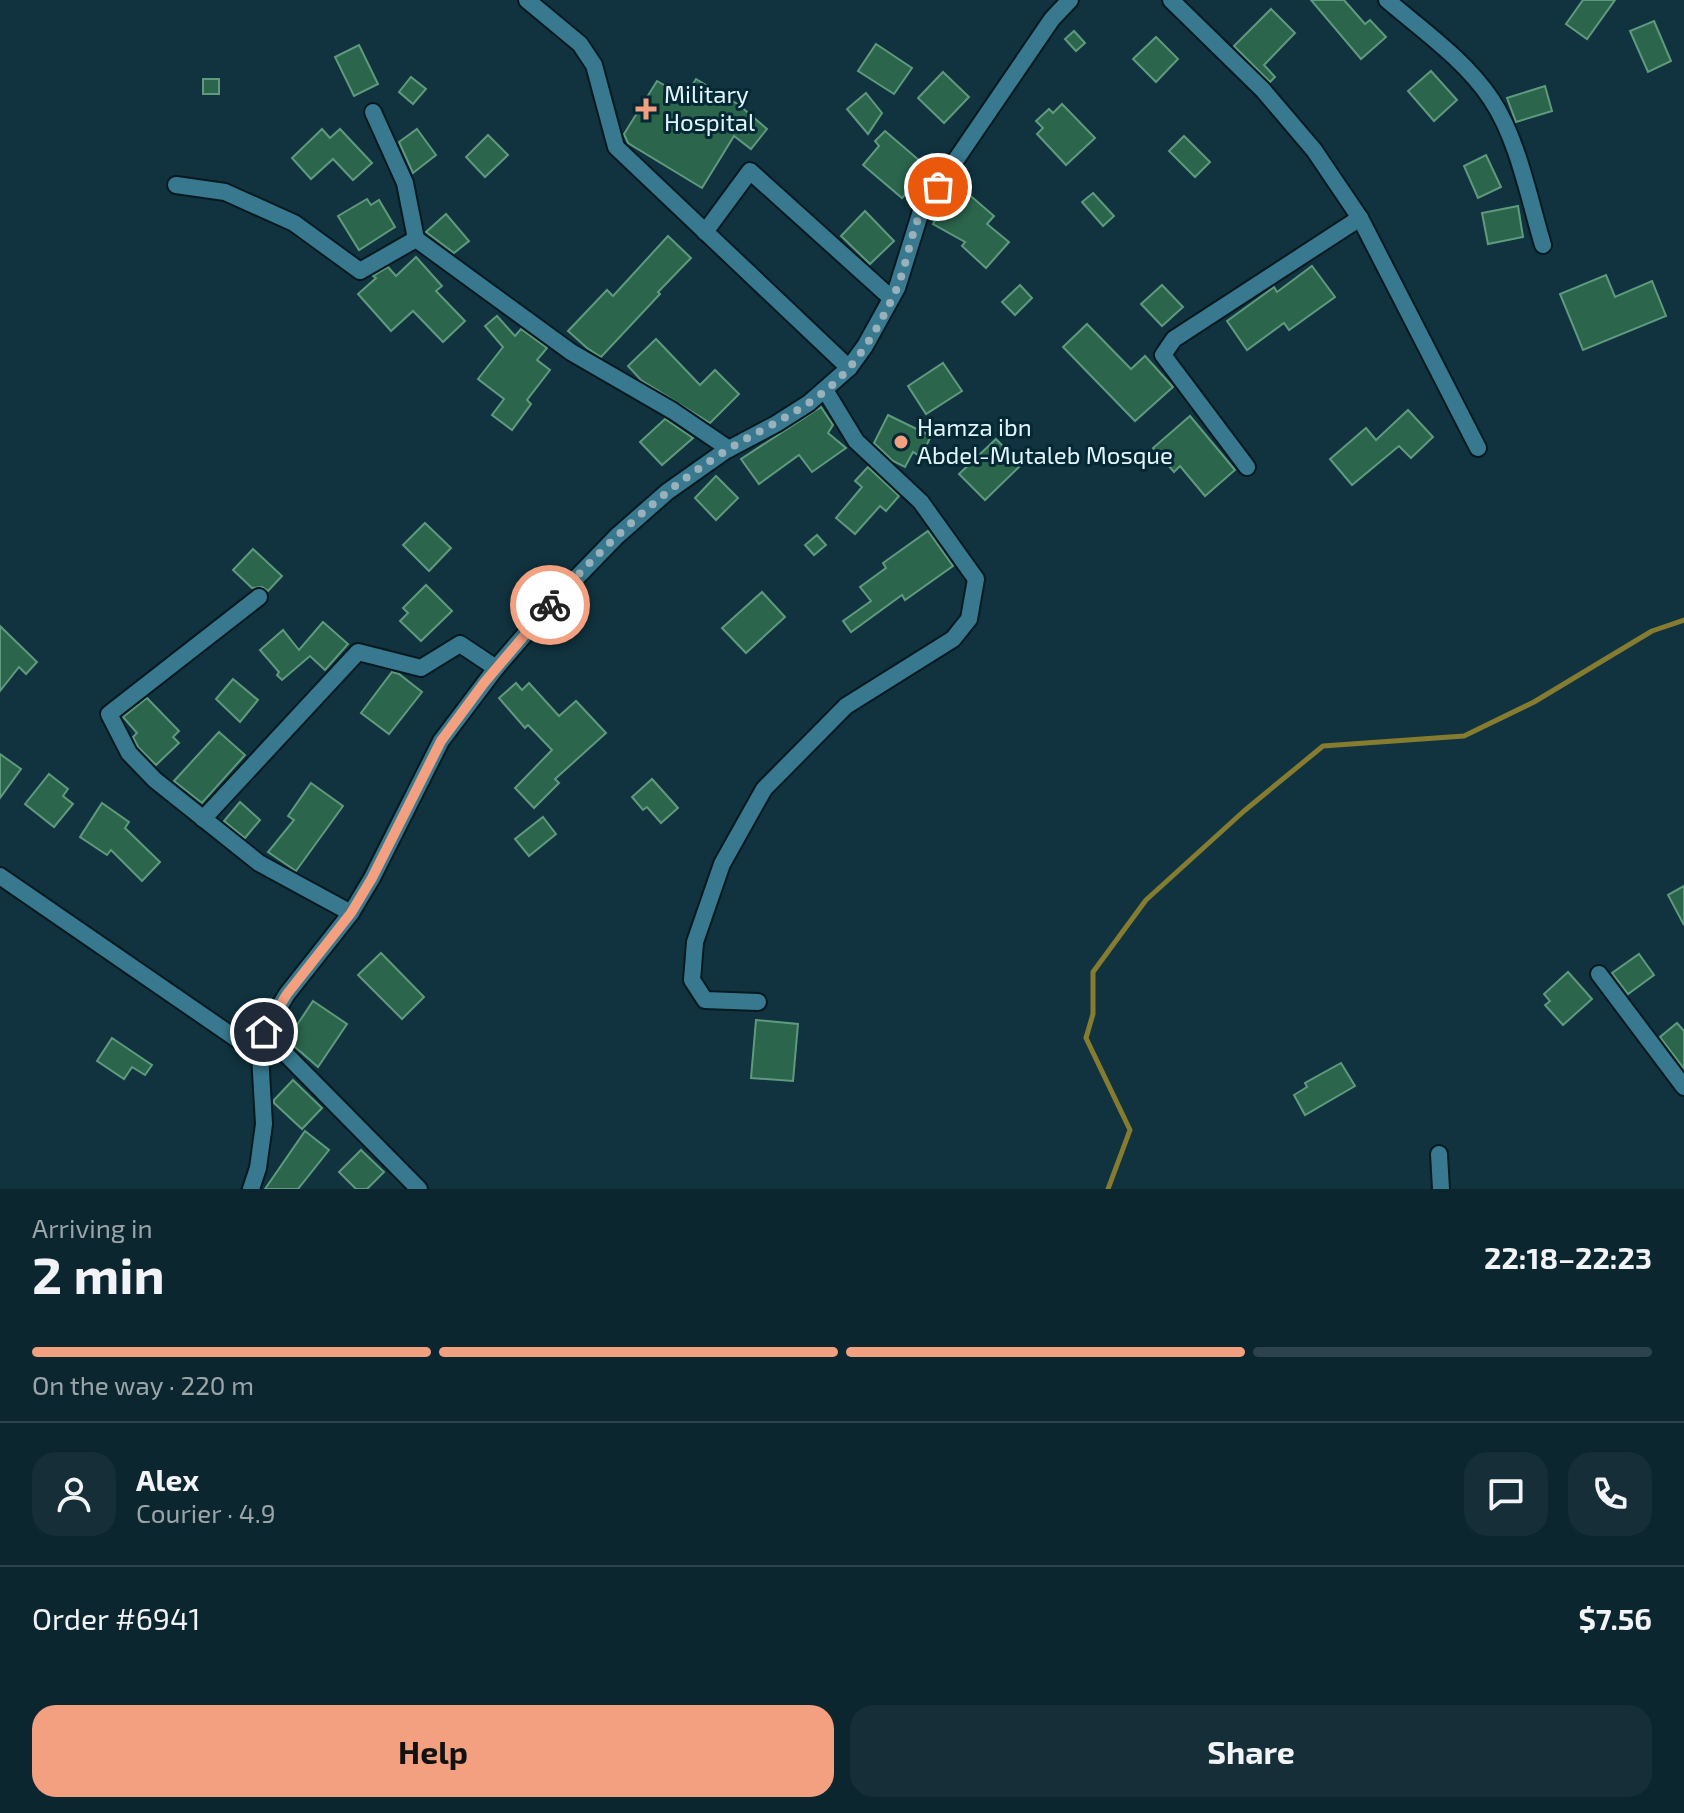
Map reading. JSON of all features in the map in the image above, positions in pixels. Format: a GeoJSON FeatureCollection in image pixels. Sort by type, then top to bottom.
{"type":"FeatureCollection","features":[{"type":"Feature","properties":{"kind":"street"},"geometry":{"type":"LineString","coordinates":[[527,0],[580,44],[594,65],[616,147],[849,368]]}},
{"type":"Feature","properties":{"kind":"street"},"geometry":{"type":"LineString","coordinates":[[251,1189],[258,1168],[264,1124],[260,1055],[264,1032],[287,994],[351,913],[441,741],[496,668],[552,603],[617,536],[667,492],[729,449],[776,424],[825,390],[849,368],[865,346],[891,298],[921,211],[1052,19],[1070,0]]}},
{"type":"Feature","properties":{"kind":"street"},"geometry":{"type":"LineString","coordinates":[[1171,0],[1263,90],[1314,150],[1360,218],[1478,448]]}},
{"type":"Feature","properties":{"kind":"street"},"geometry":{"type":"LineString","coordinates":[[1387,0],[1460,63],[1490,97],[1506,125],[1543,245]]}},
{"type":"Feature","properties":{"kind":"street"},"geometry":{"type":"LineString","coordinates":[[373,112],[405,183],[416,239],[571,352],[673,411],[729,449]]}},
{"type":"Feature","properties":{"kind":"street"},"geometry":{"type":"LineString","coordinates":[[705,232],[750,171],[891,298]]}},
{"type":"Feature","properties":{"kind":"street"},"geometry":{"type":"LineString","coordinates":[[176,185],[225,192],[294,223],[360,271],[416,239]]}},
{"type":"Feature","properties":{"kind":"street"},"geometry":{"type":"LineString","coordinates":[[1247,467],[1163,355],[1174,339],[1360,218]]}},
{"type":"Feature","properties":{"kind":"street"},"geometry":{"type":"LineString","coordinates":[[758,1002],[705,1000],[692,980],[695,942],[722,864],[764,789],[846,706],[953,639],[969,619],[976,579],[921,502],[856,441],[825,390]]}},
{"type":"Feature","properties":{"kind":"street"},"geometry":{"type":"LineString","coordinates":[[259,597],[109,714],[129,753],[155,780],[259,863],[351,913]]}},
{"type":"Feature","properties":{"kind":"street"},"geometry":{"type":"LineString","coordinates":[[203,819],[358,652],[421,668],[460,644],[496,668]]}},
{"type":"Feature","properties":{"kind":"street"},"geometry":{"type":"LineString","coordinates":[[0,876],[260,1055]]}},
{"type":"Feature","properties":{"kind":"street"},"geometry":{"type":"LineString","coordinates":[[1599,974],[1684,1087]]}},
{"type":"Feature","properties":{"kind":"street"},"geometry":{"type":"LineString","coordinates":[[264,1032],[419,1189]]}},
{"type":"Feature","properties":{"kind":"street"},"geometry":{"type":"LineString","coordinates":[[1439,1154],[1441,1189]]}},
{"type":"Feature","properties":{"kind":"building"},"geometry":{"type":"Polygon","coordinates":[[[1311,0],[1344,0],[1365,24],[1370,20],[1386,37],[1361,59],[1311,0]]]}},
{"type":"Feature","properties":{"kind":"building"},"geometry":{"type":"Polygon","coordinates":[[[1583,0],[1615,0],[1587,39],[1566,24],[1583,0]]]}},
{"type":"Feature","properties":{"kind":"building"},"geometry":{"type":"Polygon","coordinates":[[[1271,9],[1295,33],[1264,65],[1275,77],[1270,82],[1234,46],[1271,9]]]}},
{"type":"Feature","properties":{"kind":"building"},"geometry":{"type":"Polygon","coordinates":[[[1654,21],[1671,61],[1648,72],[1630,31],[1654,21]]]}},
{"type":"Feature","properties":{"kind":"building"},"geometry":{"type":"Polygon","coordinates":[[[1074,31],[1085,43],[1076,51],[1065,39],[1074,31]]]}},
{"type":"Feature","properties":{"kind":"building"},"geometry":{"type":"Polygon","coordinates":[[[1156,37],[1178,59],[1156,82],[1133,59],[1156,37]]]}},
{"type":"Feature","properties":{"kind":"building"},"geometry":{"type":"Polygon","coordinates":[[[876,44],[912,68],[894,94],[858,71],[876,44]]]}},
{"type":"Feature","properties":{"kind":"building"},"geometry":{"type":"Polygon","coordinates":[[[359,45],[378,84],[354,96],[335,57],[359,45]]]}},
{"type":"Feature","properties":{"kind":"building"},"geometry":{"type":"Polygon","coordinates":[[[1431,71],[1457,100],[1434,121],[1408,91],[1431,71]]]}},
{"type":"Feature","properties":{"kind":"building"},"geometry":{"type":"Polygon","coordinates":[[[943,72],[969,97],[944,123],[918,98],[943,72]]]}},
{"type":"Feature","properties":{"kind":"building"},"geometry":{"type":"Polygon","coordinates":[[[411,77],[426,89],[413,104],[399,92],[411,77]]]}},
{"type":"Feature","properties":{"kind":"building"},"geometry":{"type":"Polygon","coordinates":[[[203,79],[219,79],[219,94],[203,94],[203,79]]]}},
{"type":"Feature","properties":{"kind":"building"},"geometry":{"type":"Polygon","coordinates":[[[696,79],[739,105],[767,129],[751,149],[734,136],[702,188],[628,143],[624,134],[657,81],[685,97],[696,79]]]}},
{"type":"Feature","properties":{"kind":"building"},"geometry":{"type":"Polygon","coordinates":[[[1545,86],[1552,111],[1516,122],[1507,98],[1545,86]]]}},
{"type":"Feature","properties":{"kind":"building"},"geometry":{"type":"Polygon","coordinates":[[[866,93],[882,113],[868,134],[847,109],[866,93]]]}},
{"type":"Feature","properties":{"kind":"building"},"geometry":{"type":"Polygon","coordinates":[[[1062,104],[1095,138],[1066,165],[1037,134],[1043,128],[1036,121],[1049,109],[1053,113],[1062,104]]]}},
{"type":"Feature","properties":{"kind":"building"},"geometry":{"type":"Polygon","coordinates":[[[322,129],[330,138],[340,129],[372,163],[353,180],[333,159],[311,179],[292,158],[322,129]]]}},
{"type":"Feature","properties":{"kind":"building"},"geometry":{"type":"Polygon","coordinates":[[[417,129],[436,155],[413,173],[399,142],[417,129]]]}},
{"type":"Feature","properties":{"kind":"building"},"geometry":{"type":"Polygon","coordinates":[[[885,131],[920,161],[911,172],[915,175],[908,183],[913,186],[902,198],[863,165],[879,146],[875,141],[885,131]]]}},
{"type":"Feature","properties":{"kind":"building"},"geometry":{"type":"Polygon","coordinates":[[[488,135],[508,155],[485,177],[466,157],[488,135]]]}},
{"type":"Feature","properties":{"kind":"building"},"geometry":{"type":"Polygon","coordinates":[[[1184,136],[1210,162],[1195,177],[1169,151],[1184,136]]]}},
{"type":"Feature","properties":{"kind":"building"},"geometry":{"type":"Polygon","coordinates":[[[1486,155],[1501,187],[1478,198],[1464,166],[1486,155]]]}},
{"type":"Feature","properties":{"kind":"building"},"geometry":{"type":"Polygon","coordinates":[[[958,185],[994,216],[987,224],[1009,242],[986,268],[962,246],[965,242],[933,224],[945,200],[958,185]]]}},
{"type":"Feature","properties":{"kind":"building"},"geometry":{"type":"Polygon","coordinates":[[[1093,193],[1114,216],[1103,226],[1082,202],[1093,193]]]}},
{"type":"Feature","properties":{"kind":"building"},"geometry":{"type":"Polygon","coordinates":[[[367,199],[371,205],[379,200],[395,227],[359,250],[338,216],[367,199]]]}},
{"type":"Feature","properties":{"kind":"building"},"geometry":{"type":"Polygon","coordinates":[[[1518,206],[1523,237],[1488,244],[1482,213],[1518,206]]]}},
{"type":"Feature","properties":{"kind":"building"},"geometry":{"type":"Polygon","coordinates":[[[865,211],[894,241],[870,264],[841,236],[865,211]]]}},
{"type":"Feature","properties":{"kind":"building"},"geometry":{"type":"Polygon","coordinates":[[[446,214],[469,241],[454,253],[426,232],[446,214]]]}},
{"type":"Feature","properties":{"kind":"building"},"geometry":{"type":"Polygon","coordinates":[[[668,236],[691,258],[601,357],[568,331],[607,290],[613,296],[668,236]]]}},
{"type":"Feature","properties":{"kind":"building"},"geometry":{"type":"Polygon","coordinates":[[[416,257],[442,286],[436,291],[465,321],[443,342],[413,311],[391,331],[358,294],[376,278],[373,276],[388,267],[396,276],[416,257]]]}},
{"type":"Feature","properties":{"kind":"building"},"geometry":{"type":"Polygon","coordinates":[[[1312,266],[1335,297],[1289,330],[1284,323],[1247,350],[1227,321],[1274,287],[1277,292],[1312,266]]]}},
{"type":"Feature","properties":{"kind":"building"},"geometry":{"type":"Polygon","coordinates":[[[1606,275],[1615,297],[1652,281],[1666,316],[1583,350],[1560,294],[1606,275]]]}},
{"type":"Feature","properties":{"kind":"building"},"geometry":{"type":"Polygon","coordinates":[[[1020,285],[1032,298],[1015,315],[1002,302],[1020,285]]]}},
{"type":"Feature","properties":{"kind":"building"},"geometry":{"type":"Polygon","coordinates":[[[1162,285],[1183,307],[1162,326],[1141,304],[1162,285]]]}},
{"type":"Feature","properties":{"kind":"building"},"geometry":{"type":"Polygon","coordinates":[[[497,316],[515,336],[521,329],[547,348],[537,360],[550,370],[527,400],[531,404],[512,430],[492,415],[504,399],[478,379],[503,347],[485,326],[497,316]]]}},
{"type":"Feature","properties":{"kind":"building"},"geometry":{"type":"Polygon","coordinates":[[[1087,324],[1131,369],[1145,356],[1173,387],[1135,421],[1063,347],[1087,324]]]}},
{"type":"Feature","properties":{"kind":"building"},"geometry":{"type":"Polygon","coordinates":[[[656,339],[700,385],[715,370],[739,394],[710,423],[641,380],[628,366],[656,339]]]}},
{"type":"Feature","properties":{"kind":"building"},"geometry":{"type":"Polygon","coordinates":[[[943,363],[962,391],[926,414],[908,386],[943,363]]]}},
{"type":"Feature","properties":{"kind":"building"},"geometry":{"type":"Polygon","coordinates":[[[821,407],[833,425],[828,433],[846,448],[812,472],[799,455],[759,484],[741,459],[821,407]]]}},
{"type":"Feature","properties":{"kind":"building"},"geometry":{"type":"Polygon","coordinates":[[[1408,410],[1433,437],[1411,458],[1399,446],[1352,485],[1330,459],[1366,428],[1376,440],[1408,410]]]}},
{"type":"Feature","properties":{"kind":"building","name":"Hamza ibn Abdel-Mutaleb Mosque"},"geometry":{"type":"Polygon","coordinates":[[[888,415],[931,436],[921,457],[913,452],[905,467],[893,461],[874,443],[888,415]]]}},
{"type":"Feature","properties":{"kind":"building"},"geometry":{"type":"Polygon","coordinates":[[[1190,416],[1235,470],[1205,496],[1180,466],[1174,472],[1153,448],[1190,416]]]}},
{"type":"Feature","properties":{"kind":"building"},"geometry":{"type":"Polygon","coordinates":[[[665,419],[693,438],[662,465],[640,442],[665,419]]]}},
{"type":"Feature","properties":{"kind":"building"},"geometry":{"type":"Polygon","coordinates":[[[996,439],[1021,465],[985,500],[959,474],[996,439]]]}},
{"type":"Feature","properties":{"kind":"building"},"geometry":{"type":"Polygon","coordinates":[[[868,467],[899,496],[886,511],[880,506],[855,534],[836,518],[862,487],[855,481],[868,467]]]}},
{"type":"Feature","properties":{"kind":"building"},"geometry":{"type":"Polygon","coordinates":[[[716,476],[738,498],[716,520],[695,498],[716,476]]]}},
{"type":"Feature","properties":{"kind":"building"},"geometry":{"type":"Polygon","coordinates":[[[425,523],[451,548],[429,571],[403,545],[425,523]]]}},
{"type":"Feature","properties":{"kind":"building"},"geometry":{"type":"Polygon","coordinates":[[[928,531],[953,566],[905,600],[902,595],[851,632],[843,621],[871,601],[860,587],[886,568],[883,563],[928,531]]]}},
{"type":"Feature","properties":{"kind":"building"},"geometry":{"type":"Polygon","coordinates":[[[817,535],[826,545],[814,555],[805,545],[817,535]]]}},
{"type":"Feature","properties":{"kind":"building"},"geometry":{"type":"Polygon","coordinates":[[[253,549],[282,576],[268,591],[262,587],[252,588],[233,570],[253,549]]]}},
{"type":"Feature","properties":{"kind":"building"},"geometry":{"type":"Polygon","coordinates":[[[426,585],[452,611],[421,641],[400,621],[408,613],[403,608],[426,585]]]}},
{"type":"Feature","properties":{"kind":"building"},"geometry":{"type":"Polygon","coordinates":[[[762,592],[785,617],[746,653],[722,628],[762,592]]]}},
{"type":"Feature","properties":{"kind":"building"},"geometry":{"type":"Polygon","coordinates":[[[323,622],[348,644],[325,670],[310,656],[282,680],[260,650],[283,630],[299,650],[323,622]]]}},
{"type":"Feature","properties":{"kind":"building"},"geometry":{"type":"Polygon","coordinates":[[[0,626],[37,662],[26,674],[19,667],[0,691],[0,626]]]}},
{"type":"Feature","properties":{"kind":"building"},"geometry":{"type":"Polygon","coordinates":[[[392,672],[422,692],[389,734],[361,713],[392,672]]]}},
{"type":"Feature","properties":{"kind":"building"},"geometry":{"type":"Polygon","coordinates":[[[233,679],[258,700],[240,722],[216,699],[233,679]]]}},
{"type":"Feature","properties":{"kind":"building"},"geometry":{"type":"Polygon","coordinates":[[[516,683],[522,690],[529,683],[559,716],[576,701],[606,733],[555,779],[559,783],[534,808],[515,788],[552,750],[528,725],[525,728],[499,698],[516,683]]]}},
{"type":"Feature","properties":{"kind":"building"},"geometry":{"type":"Polygon","coordinates":[[[147,698],[179,731],[173,737],[179,743],[156,765],[138,747],[133,737],[137,733],[123,717],[147,698]]]}},
{"type":"Feature","properties":{"kind":"building"},"geometry":{"type":"Polygon","coordinates":[[[219,732],[245,755],[202,803],[174,781],[219,732]]]}},
{"type":"Feature","properties":{"kind":"building"},"geometry":{"type":"Polygon","coordinates":[[[0,754],[21,769],[0,798],[0,754]]]}},
{"type":"Feature","properties":{"kind":"building"},"geometry":{"type":"Polygon","coordinates":[[[49,774],[68,789],[63,796],[73,804],[54,827],[25,804],[49,774]]]}},
{"type":"Feature","properties":{"kind":"building"},"geometry":{"type":"Polygon","coordinates":[[[652,779],[678,808],[661,823],[647,807],[643,810],[632,797],[652,779]]]}},
{"type":"Feature","properties":{"kind":"building"},"geometry":{"type":"Polygon","coordinates":[[[311,783],[343,806],[296,871],[268,852],[294,820],[288,816],[311,783]]]}},
{"type":"Feature","properties":{"kind":"building"},"geometry":{"type":"Polygon","coordinates":[[[240,802],[260,820],[245,838],[224,821],[240,802]]]}},
{"type":"Feature","properties":{"kind":"building"},"geometry":{"type":"Polygon","coordinates":[[[102,803],[129,822],[125,828],[160,862],[142,881],[111,850],[107,855],[80,837],[102,803]]]}},
{"type":"Feature","properties":{"kind":"building"},"geometry":{"type":"Polygon","coordinates":[[[543,817],[556,834],[529,856],[515,839],[543,817]]]}},
{"type":"Feature","properties":{"kind":"building"},"geometry":{"type":"Polygon","coordinates":[[[1684,886],[1684,925],[1668,895],[1684,886]]]}},
{"type":"Feature","properties":{"kind":"building"},"geometry":{"type":"Polygon","coordinates":[[[381,953],[424,997],[402,1019],[358,975],[381,953]]]}},
{"type":"Feature","properties":{"kind":"building"},"geometry":{"type":"Polygon","coordinates":[[[1639,954],[1654,975],[1628,994],[1612,973],[1639,954]]]}},
{"type":"Feature","properties":{"kind":"building"},"geometry":{"type":"Polygon","coordinates":[[[1568,972],[1592,999],[1563,1025],[1545,1005],[1550,1001],[1544,994],[1568,972]]]}},
{"type":"Feature","properties":{"kind":"building"},"geometry":{"type":"Polygon","coordinates":[[[313,1001],[347,1024],[318,1067],[287,1040],[313,1001]]]}},
{"type":"Feature","properties":{"kind":"building"},"geometry":{"type":"Polygon","coordinates":[[[756,1020],[798,1024],[793,1081],[751,1078],[756,1020]]]}},
{"type":"Feature","properties":{"kind":"building"},"geometry":{"type":"Polygon","coordinates":[[[1677,1023],[1684,1031],[1684,1069],[1660,1037],[1677,1023]]]}},
{"type":"Feature","properties":{"kind":"building"},"geometry":{"type":"Polygon","coordinates":[[[112,1038],[152,1065],[145,1075],[132,1067],[124,1079],[97,1061],[112,1038]]]}},
{"type":"Feature","properties":{"kind":"building"},"geometry":{"type":"Polygon","coordinates":[[[1341,1063],[1355,1086],[1305,1115],[1294,1095],[1307,1087],[1305,1083],[1341,1063]]]}},
{"type":"Feature","properties":{"kind":"building"},"geometry":{"type":"Polygon","coordinates":[[[293,1080],[322,1108],[302,1129],[274,1103],[293,1080]]]}},
{"type":"Feature","properties":{"kind":"building"},"geometry":{"type":"Polygon","coordinates":[[[305,1131],[329,1150],[298,1189],[265,1189],[305,1131]]]}},
{"type":"Feature","properties":{"kind":"building"},"geometry":{"type":"Polygon","coordinates":[[[361,1150],[384,1172],[367,1189],[356,1189],[339,1172],[361,1150]]]}},
{"type":"Feature","properties":{"kind":"waterway"},"geometry":{"type":"LineString","coordinates":[[1108,1189],[1130,1130],[1086,1038],[1093,1014],[1093,972],[1146,900],[1244,811],[1323,746],[1464,736],[1534,702],[1652,631],[1684,620]]}},
{"type":"Feature","properties":{"kind":"way so far"},"geometry":{"type":"LineString","coordinates":[[550,605],[617,536],[667,492],[725,451],[809,403],[849,368],[865,346],[897,288],[921,211],[938,187]]}},
{"type":"Feature","properties":{"kind":"place","name":"Military Hospital"},"geometry":{"type":"Point","coordinates":[646,109]}},
{"type":"Feature","properties":{"kind":"place","name":"Hamza ibn Abdel-Mutaleb Mosque"},"geometry":{"type":"Point","coordinates":[901,442]}},
{"type":"Feature","properties":{"kind":"route"},"geometry":{"type":"LineString","coordinates":[[264,1032],[287,994],[351,913],[441,741],[484,683],[550,605]]}}]}
